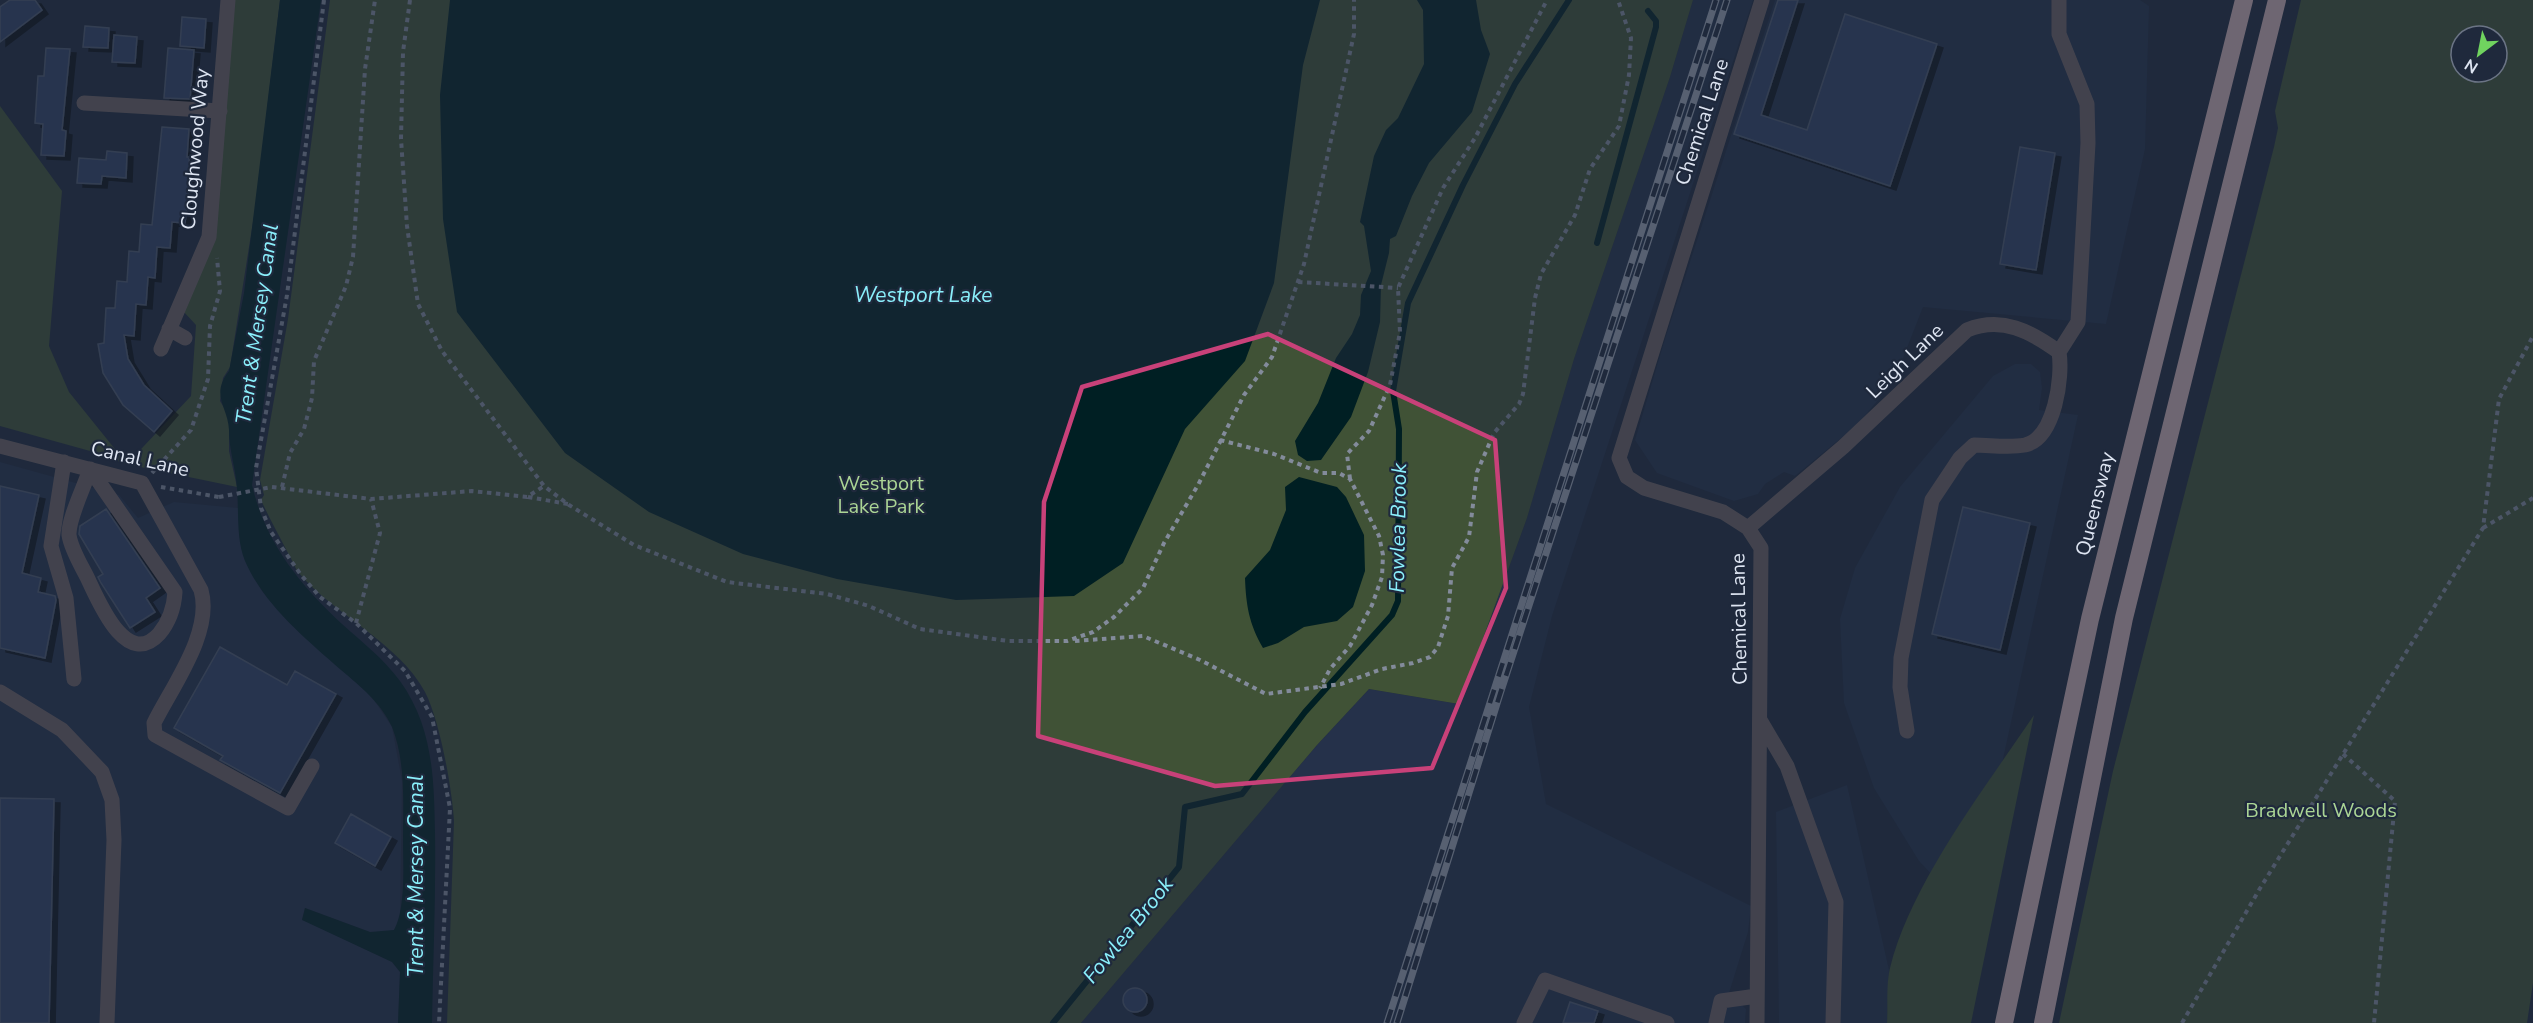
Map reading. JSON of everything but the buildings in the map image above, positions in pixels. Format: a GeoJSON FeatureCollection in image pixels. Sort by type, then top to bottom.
{"type":"FeatureCollection","features":[{"type":"Feature","properties":{"kind":"highway","name":"Queensway"},"geometry":{"type":"LineString","coordinates":[[2004,1023],[2090,619],[2244,0]]}},
{"type":"Feature","properties":{"kind":"highway"},"geometry":{"type":"LineString","coordinates":[[2043,1023],[2124,618],[2277,0]]}},
{"type":"Feature","properties":{"kind":"street","name":"Cloughwood Way"},"geometry":{"type":"LineString","coordinates":[[160,349],[210,237],[228,0]]}},
{"type":"Feature","properties":{"kind":"street","name":"Chemical Lane"},"geometry":{"type":"LineString","coordinates":[[1757,1023],[1761,548],[1748,528],[1723,512],[1644,488],[1627,477],[1618,458],[1762,0]]}},
{"type":"Feature","properties":{"kind":"street"},"geometry":{"type":"LineString","coordinates":[[1907,731],[1900,687],[1901,658],[1932,500],[1960,458],[1974,445],[2026,445],[2042,434],[2052,413],[2061,365],[2059,352],[2078,322],[2088,143],[2087,104],[2059,34],[2059,0]]}},
{"type":"Feature","properties":{"kind":"street"},"geometry":{"type":"LineString","coordinates":[[84,103],[220,111]]}},
{"type":"Feature","properties":{"kind":"street","name":"Leigh Lane"},"geometry":{"type":"LineString","coordinates":[[1748,528],[1843,447],[1967,330],[1983,324],[2003,324],[2024,329],[2059,352]]}},
{"type":"Feature","properties":{"kind":"street"},"geometry":{"type":"LineString","coordinates":[[169,329],[185,338]]}},
{"type":"Feature","properties":{"kind":"street","name":"Canal Lane"},"geometry":{"type":"LineString","coordinates":[[0,446],[142,483]]}},
{"type":"Feature","properties":{"kind":"street"},"geometry":{"type":"LineString","coordinates":[[64,462],[51,546],[66,598],[74,679]]}},
{"type":"Feature","properties":{"kind":"street"},"geometry":{"type":"LineString","coordinates":[[90,469],[115,502],[174,592],[172,614],[153,640],[142,644],[130,641],[117,631],[104,612],[75,551],[70,529],[90,469]]}},
{"type":"Feature","properties":{"kind":"street"},"geometry":{"type":"LineString","coordinates":[[142,483],[201,590],[205,603],[204,620],[197,641],[154,723],[155,735],[288,808],[312,766]]}},
{"type":"Feature","properties":{"kind":"street"},"geometry":{"type":"LineString","coordinates":[[0,692],[62,730],[102,772],[112,800],[114,840],[107,1023]]}},
{"type":"Feature","properties":{"kind":"street"},"geometry":{"type":"LineString","coordinates":[[1760,720],[1787,766],[1836,902],[1833,1023]]}},
{"type":"Feature","properties":{"kind":"street"},"geometry":{"type":"LineString","coordinates":[[1524,1023],[1545,980],[1667,1023]]}},
{"type":"Feature","properties":{"kind":"street"},"geometry":{"type":"LineString","coordinates":[[1716,1023],[1721,1001],[1757,996]]}},
{"type":"Feature","properties":{"kind":"path"},"geometry":{"type":"LineString","coordinates":[[324,0],[287,295],[256,468],[256,485],[261,508],[272,532],[301,575],[336,611],[356,623],[405,671],[432,717],[450,808],[439,1023]]}},
{"type":"Feature","properties":{"kind":"path"},"geometry":{"type":"LineString","coordinates":[[282,486],[290,453],[304,429],[312,398],[314,362],[346,286],[353,257],[365,69],[375,0]]}},
{"type":"Feature","properties":{"kind":"path"},"geometry":{"type":"LineString","coordinates":[[410,0],[404,52],[401,139],[407,226],[418,304],[442,351],[544,486],[569,505],[634,545],[727,582],[827,594],[869,606],[920,629],[1008,641],[1067,641],[1143,636],[1200,660],[1266,694],[1341,684],[1382,669],[1430,657],[1438,647],[1448,616],[1452,568],[1469,537],[1477,472],[1494,433],[1519,405],[1523,394],[1535,298],[1541,274],[1575,215],[1590,169],[1619,126],[1629,75],[1631,38],[1618,0]]}},
{"type":"Feature","properties":{"kind":"path"},"geometry":{"type":"LineString","coordinates":[[1067,641],[1093,632],[1114,617],[1143,588],[1164,543],[1198,485],[1244,395],[1272,357],[1298,282],[1354,34],[1354,0]]}},
{"type":"Feature","properties":{"kind":"path"},"geometry":{"type":"LineString","coordinates":[[1320,688],[1330,669],[1350,646],[1372,605],[1382,577],[1383,555],[1379,536],[1350,479],[1347,454],[1369,431],[1390,385],[1400,332],[1398,288],[1443,188],[1474,138],[1547,0]]}},
{"type":"Feature","properties":{"kind":"path"},"geometry":{"type":"LineString","coordinates":[[142,483],[191,430],[208,378],[210,326],[220,291],[219,262],[210,237]]}},
{"type":"Feature","properties":{"kind":"path"},"geometry":{"type":"LineString","coordinates":[[1298,282],[1398,288]]}},
{"type":"Feature","properties":{"kind":"path"},"geometry":{"type":"LineString","coordinates":[[2182,1023],[2259,890],[2483,528],[2499,399],[2533,336]]}},
{"type":"Feature","properties":{"kind":"path"},"geometry":{"type":"LineString","coordinates":[[1220,440],[1274,454],[1321,473],[1339,473],[1350,479]]}},
{"type":"Feature","properties":{"kind":"path","name":"Canal Lane"},"geometry":{"type":"LineString","coordinates":[[142,483],[219,497],[282,486],[371,499],[472,491],[527,497],[569,505]]}},
{"type":"Feature","properties":{"kind":"path"},"geometry":{"type":"LineString","coordinates":[[527,497],[544,486]]}},
{"type":"Feature","properties":{"kind":"path"},"geometry":{"type":"LineString","coordinates":[[2483,528],[2533,498]]}},
{"type":"Feature","properties":{"kind":"path"},"geometry":{"type":"LineString","coordinates":[[356,623],[380,534],[371,499]]}},
{"type":"Feature","properties":{"kind":"path"},"geometry":{"type":"LineString","coordinates":[[2343,754],[2395,801],[2374,1023]]}},
{"type":"Feature","properties":{"kind":"highlighted area"},"geometry":{"type":"Polygon","coordinates":[[[1268,334],[1495,440],[1506,588],[1432,768],[1215,786],[1038,736],[1044,502],[1082,387],[1268,334]]]}},
{"type":"Feature","properties":{"kind":"shaded area"},"geometry":{"type":"Polygon","coordinates":[[[1693,0],[1753,0],[1552,616],[1529,707],[1546,804],[1751,906],[1748,932],[1729,993],[1746,1009],[1745,1023],[1081,1023],[1317,745],[1369,689],[1459,704],[1527,518],[1574,359],[1670,77],[1693,0]]]}},
{"type":"Feature","properties":{"kind":"shaded area"},"geometry":{"type":"Polygon","coordinates":[[[1775,0],[2140,0],[2149,6],[2145,149],[2106,324],[1923,307],[1894,381],[1857,425],[1795,476],[1784,472],[1765,484],[1758,494],[1734,501],[1657,473],[1635,440],[1665,339],[1775,0]]]}},
{"type":"Feature","properties":{"kind":"shaded area"},"geometry":{"type":"Polygon","coordinates":[[[2015,364],[2031,364],[2040,372],[2042,388],[2039,410],[2078,415],[1974,892],[1941,884],[1919,861],[1874,788],[1844,703],[1840,619],[1855,568],[1900,487],[1993,376],[2015,364]]]}},
{"type":"Feature","properties":{"kind":"shaded area"},"geometry":{"type":"Polygon","coordinates":[[[0,462],[119,495],[138,518],[174,502],[238,508],[240,542],[245,560],[262,591],[283,616],[372,697],[392,727],[402,781],[400,920],[394,930],[370,932],[305,908],[302,919],[392,962],[400,972],[398,1023],[0,1023],[0,462]]]}},
{"type":"Feature","properties":{"kind":"shaded area"},"geometry":{"type":"Polygon","coordinates":[[[1847,785],[1889,970],[1887,1023],[1779,1023],[1776,812],[1847,785]]]}},
{"type":"Feature","properties":{"kind":"green space"},"geometry":{"type":"Polygon","coordinates":[[[235,0],[280,0],[256,203],[230,367],[223,378],[220,401],[229,416],[229,451],[237,487],[126,464],[90,451],[0,426],[0,106],[62,191],[49,346],[69,392],[127,464],[191,396],[196,325],[183,311],[212,244],[235,0]]]}},
{"type":"Feature","properties":{"kind":"green space","name":"Westport Lake Park"},"geometry":{"type":"Polygon","coordinates":[[[330,0],[1693,0],[1670,77],[1574,359],[1527,518],[1459,704],[1369,689],[1317,745],[1081,1023],[447,1023],[454,821],[451,791],[436,720],[425,692],[414,675],[383,644],[329,602],[299,573],[261,500],[264,495],[260,480],[288,319],[330,0]]]}},
{"type":"Feature","properties":{"kind":"green space","name":"Bradwell Woods"},"geometry":{"type":"Polygon","coordinates":[[[2301,0],[2533,0],[2533,983],[2527,1023],[2059,1023],[2113,771],[2278,128],[2275,111],[2301,0]]]}},
{"type":"Feature","properties":{"kind":"green space"},"geometry":{"type":"Polygon","coordinates":[[[2034,715],[1971,1023],[1887,1023],[1890,968],[1914,903],[1972,805],[2034,715]]]}},
{"type":"Feature","properties":{"kind":"water","name":"Trent & Mersey Canal"},"geometry":{"type":"Polygon","coordinates":[[[280,0],[321,0],[252,485],[258,506],[275,544],[298,578],[342,624],[387,665],[411,698],[419,716],[430,754],[434,793],[432,1023],[398,1023],[400,972],[392,962],[302,920],[305,908],[370,932],[394,930],[398,921],[403,886],[403,798],[400,754],[392,727],[382,710],[363,689],[274,607],[253,577],[240,544],[236,482],[228,422],[220,394],[229,371],[244,293],[280,0]]]}},
{"type":"Feature","properties":{"kind":"water","name":"Westport Lake"},"geometry":{"type":"Polygon","coordinates":[[[450,0],[1320,0],[1303,65],[1274,283],[1245,361],[1185,429],[1123,563],[1074,596],[956,600],[837,579],[743,554],[649,512],[565,453],[457,312],[443,219],[440,95],[450,0]]]}},
{"type":"Feature","properties":{"kind":"water"},"geometry":{"type":"Polygon","coordinates":[[[1417,0],[1476,0],[1481,30],[1490,54],[1472,112],[1429,163],[1412,196],[1396,236],[1390,239],[1381,285],[1380,322],[1368,372],[1351,417],[1321,460],[1307,461],[1298,455],[1295,441],[1318,403],[1336,358],[1352,334],[1360,315],[1361,295],[1371,271],[1364,226],[1360,222],[1374,156],[1386,130],[1398,118],[1424,64],[1423,10],[1417,0]]]}},
{"type":"Feature","properties":{"kind":"water"},"geometry":{"type":"Polygon","coordinates":[[[1299,477],[1337,487],[1346,497],[1364,535],[1365,571],[1353,607],[1337,621],[1304,627],[1278,643],[1263,648],[1254,631],[1249,614],[1245,578],[1270,550],[1286,510],[1285,487],[1299,477]]]}},
{"type":"Feature","properties":{"kind":"waterway","name":"Fowlea Brook"},"geometry":{"type":"LineString","coordinates":[[1053,1023],[1179,867],[1185,807],[1242,794],[1305,712],[1392,615],[1398,601],[1399,429],[1393,391],[1408,303],[1463,185],[1515,84],[1569,0]]}},
{"type":"Feature","properties":{"kind":"waterway"},"geometry":{"type":"LineString","coordinates":[[1597,243],[1656,27],[1656,21],[1648,11]]}},
{"type":"Feature","properties":{"kind":"railway"},"geometry":{"type":"LineString","coordinates":[[1387,1023],[1716,0]]}},
{"type":"Feature","properties":{"kind":"railway"},"geometry":{"type":"LineString","coordinates":[[1397,1023],[1500,694],[1727,0]]}}]}
